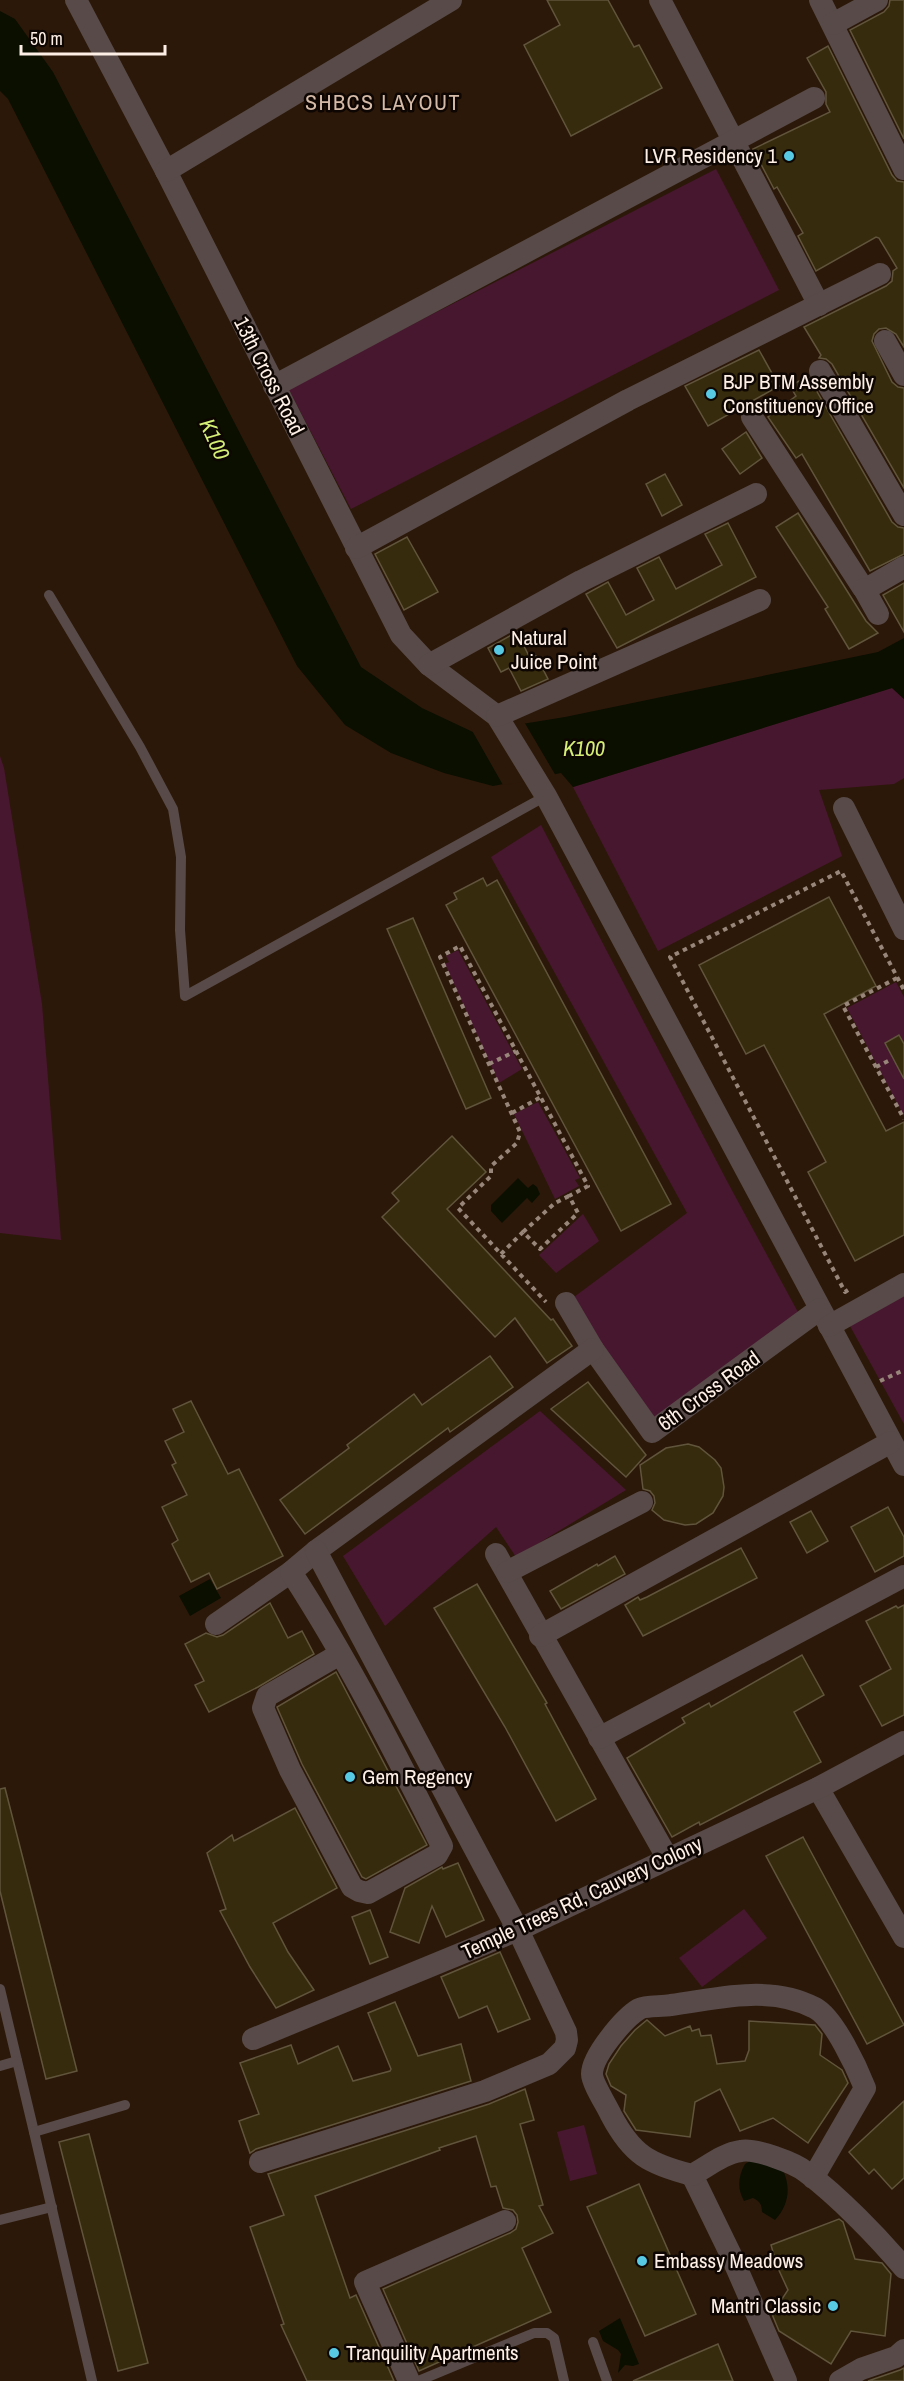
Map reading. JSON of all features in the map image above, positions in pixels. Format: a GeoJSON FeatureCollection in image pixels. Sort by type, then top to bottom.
{"type":"FeatureCollection","features":[{"type":"Feature","properties":{"kind":"street","name":"13th Cross Road"},"geometry":{"type":"LineString","coordinates":[[76,0],[166,171],[401,635],[429,665],[499,718]]}},
{"type":"Feature","properties":{"kind":"street"},"geometry":{"type":"LineString","coordinates":[[166,171],[450,0]]}},
{"type":"Feature","properties":{"kind":"street"},"geometry":{"type":"LineString","coordinates":[[660,0],[819,305]]}},
{"type":"Feature","properties":{"kind":"street"},"geometry":{"type":"LineString","coordinates":[[820,0],[904,169]]}},
{"type":"Feature","properties":{"kind":"street"},"geometry":{"type":"LineString","coordinates":[[833,24],[877,0]]}},
{"type":"Feature","properties":{"kind":"street"},"geometry":{"type":"LineString","coordinates":[[274,386],[814,98]]}},
{"type":"Feature","properties":{"kind":"street"},"geometry":{"type":"LineString","coordinates":[[356,548],[628,400],[880,274]]}},
{"type":"Feature","properties":{"kind":"street"},"geometry":{"type":"LineString","coordinates":[[885,341],[904,375]]}},
{"type":"Feature","properties":{"kind":"street"},"geometry":{"type":"LineString","coordinates":[[820,371],[904,514]]}},
{"type":"Feature","properties":{"kind":"street"},"geometry":{"type":"LineString","coordinates":[[752,417],[878,614]]}},
{"type":"Feature","properties":{"kind":"street"},"geometry":{"type":"LineString","coordinates":[[429,665],[581,581],[756,494]]}},
{"type":"Feature","properties":{"kind":"street"},"geometry":{"type":"LineString","coordinates":[[864,590],[904,567]]}},
{"type":"Feature","properties":{"kind":"street"},"geometry":{"type":"LineString","coordinates":[[760,600],[499,718],[540,788],[904,1465]]}},
{"type":"Feature","properties":{"kind":"street"},"geometry":{"type":"LineString","coordinates":[[844,808],[904,929]]}},
{"type":"Feature","properties":{"kind":"street"},"geometry":{"type":"LineString","coordinates":[[825,1318],[904,1284]]}},
{"type":"Feature","properties":{"kind":"street"},"geometry":{"type":"LineString","coordinates":[[216,1624],[291,1572],[316,1551],[593,1349],[560,1302]]}},
{"type":"Feature","properties":{"kind":"street","name":"6th Cross Road"},"geometry":{"type":"LineString","coordinates":[[593,1349],[652,1432],[825,1318]]}},
{"type":"Feature","properties":{"kind":"street"},"geometry":{"type":"LineString","coordinates":[[540,1636],[891,1442]]}},
{"type":"Feature","properties":{"kind":"street"},"geometry":{"type":"LineString","coordinates":[[642,1502],[501,1563],[540,1636],[668,1859]]}},
{"type":"Feature","properties":{"kind":"street"},"geometry":{"type":"LineString","coordinates":[[260,2162],[485,2091],[549,2064],[565,2049],[567,2040],[566,2032],[518,1930],[316,1551]]}},
{"type":"Feature","properties":{"kind":"street"},"geometry":{"type":"LineString","coordinates":[[291,1572],[368,1699],[442,1846],[437,1855],[368,1893],[352,1887],[290,1770],[262,1708],[267,1696],[340,1654]]}},
{"type":"Feature","properties":{"kind":"street"},"geometry":{"type":"LineString","coordinates":[[598,1738],[904,1576]]}},
{"type":"Feature","properties":{"kind":"street","name":"Temple Trees Rd, Cauvery Colony"},"geometry":{"type":"LineString","coordinates":[[253,2039],[518,1930],[818,1788],[904,1742]]}},
{"type":"Feature","properties":{"kind":"street"},"geometry":{"type":"LineString","coordinates":[[818,1788],[904,1936]]}},
{"type":"Feature","properties":{"kind":"street"},"geometry":{"type":"LineString","coordinates":[[813,2178],[865,2088],[859,2072],[830,2022],[816,2008],[777,1996],[756,1994],[642,2008],[625,2019],[594,2064],[592,2076],[623,2139],[641,2157],[692,2175],[723,2157],[742,2150],[766,2155],[804,2170],[904,2268]]}},
{"type":"Feature","properties":{"kind":"street"},"geometry":{"type":"LineString","coordinates":[[692,2175],[730,2253],[786,2381]]}},
{"type":"Feature","properties":{"kind":"street"},"geometry":{"type":"LineString","coordinates":[[409,2381],[365,2282],[505,2221]]}},
{"type":"Feature","properties":{"kind":"street"},"geometry":{"type":"LineString","coordinates":[[840,2381],[861,2369],[896,2357],[904,2350]]}},
{"type":"Feature","properties":{"kind":"lane"},"geometry":{"type":"LineString","coordinates":[[49,595],[140,747],[173,809],[182,857],[180,930],[185,996],[540,788]]}},
{"type":"Feature","properties":{"kind":"lane"},"geometry":{"type":"LineString","coordinates":[[0,1989],[92,2381]]}},
{"type":"Feature","properties":{"kind":"lane"},"geometry":{"type":"LineString","coordinates":[[0,2066],[17,2061]]}},
{"type":"Feature","properties":{"kind":"lane"},"geometry":{"type":"LineString","coordinates":[[34,2132],[125,2105]]}},
{"type":"Feature","properties":{"kind":"lane"},"geometry":{"type":"LineString","coordinates":[[0,2220],[52,2207]]}},
{"type":"Feature","properties":{"kind":"lane"},"geometry":{"type":"LineString","coordinates":[[418,2381],[534,2333],[547,2333],[554,2338],[564,2381]]}},
{"type":"Feature","properties":{"kind":"lane"},"geometry":{"type":"LineString","coordinates":[[593,2342],[608,2381]]}},
{"type":"Feature","properties":{"kind":"path"},"geometry":{"type":"LineString","coordinates":[[855,1287],[845,1292],[670,957],[841,871],[904,990]]}},
{"type":"Feature","properties":{"kind":"path"},"geometry":{"type":"LineString","coordinates":[[501,1254],[555,1203],[588,1186],[460,946],[440,957],[520,1132],[517,1143],[491,1166],[491,1176],[458,1208],[501,1254],[548,1304],[560,1302]]}},
{"type":"Feature","properties":{"kind":"path"},"geometry":{"type":"LineString","coordinates":[[897,978],[843,1006],[904,1119]]}},
{"type":"Feature","properties":{"kind":"path"},"geometry":{"type":"LineString","coordinates":[[489,1064],[516,1051]]}},
{"type":"Feature","properties":{"kind":"path"},"geometry":{"type":"LineString","coordinates":[[876,1067],[892,1059]]}},
{"type":"Feature","properties":{"kind":"path"},"geometry":{"type":"LineString","coordinates":[[512,1113],[541,1097]]}},
{"type":"Feature","properties":{"kind":"path"},"geometry":{"type":"LineString","coordinates":[[523,1232],[540,1249],[578,1213],[569,1196]]}},
{"type":"Feature","properties":{"kind":"shaded area"},"geometry":{"type":"Polygon","coordinates":[[[716,169],[779,290],[351,509],[288,388],[716,169]]]}},
{"type":"Feature","properties":{"kind":"shaded area"},"geometry":{"type":"Polygon","coordinates":[[[892,688],[904,699],[904,778],[894,784],[819,790],[842,856],[658,951],[573,787],[892,688]]]}},
{"type":"Feature","properties":{"kind":"shaded area"},"geometry":{"type":"Polygon","coordinates":[[[0,756],[4,768],[42,1004],[61,1240],[0,1233],[0,756]]]}},
{"type":"Feature","properties":{"kind":"shaded area"},"geometry":{"type":"Polygon","coordinates":[[[541,825],[799,1314],[655,1419],[613,1362],[574,1297],[687,1213],[491,857],[541,825]]]}},
{"type":"Feature","properties":{"kind":"shaded area"},"geometry":{"type":"Polygon","coordinates":[[[458,950],[522,1069],[499,1083],[445,964],[449,962],[446,956],[458,950]]]}},
{"type":"Feature","properties":{"kind":"shaded area"},"geometry":{"type":"Polygon","coordinates":[[[896,982],[904,997],[904,1116],[847,1008],[896,982]]]}},
{"type":"Feature","properties":{"kind":"shaded area"},"geometry":{"type":"Polygon","coordinates":[[[538,1102],[580,1178],[575,1180],[579,1186],[555,1199],[514,1114],[538,1102]]]}},
{"type":"Feature","properties":{"kind":"shaded area"},"geometry":{"type":"Polygon","coordinates":[[[583,1214],[599,1241],[556,1273],[539,1255],[583,1214]]]}},
{"type":"Feature","properties":{"kind":"shaded area"},"geometry":{"type":"Polygon","coordinates":[[[904,1296],[904,1424],[850,1326],[904,1296]]]}},
{"type":"Feature","properties":{"kind":"shaded area"},"geometry":{"type":"Polygon","coordinates":[[[540,1411],[626,1490],[516,1557],[496,1527],[385,1626],[343,1556],[540,1411]]]}},
{"type":"Feature","properties":{"kind":"shaded area"},"geometry":{"type":"Polygon","coordinates":[[[744,1909],[767,1938],[702,1987],[679,1958],[744,1909]]]}},
{"type":"Feature","properties":{"kind":"shaded area"},"geometry":{"type":"Polygon","coordinates":[[[584,2125],[597,2174],[570,2181],[557,2132],[584,2125]]]}},
{"type":"Feature","properties":{"kind":"water","name":"K100"},"geometry":{"type":"Polygon","coordinates":[[[0,11],[15,19],[53,72],[361,667],[422,708],[473,732],[565,717],[878,652],[904,638],[904,699],[892,688],[573,787],[561,773],[493,786],[444,773],[391,753],[345,725],[297,666],[8,99],[0,91],[0,11]]]}},
{"type":"Feature","properties":{"kind":"water"},"geometry":{"type":"Polygon","coordinates":[[[518,1178],[528,1188],[533,1184],[540,1194],[532,1203],[527,1198],[502,1223],[491,1211],[491,1205],[518,1178]]]}},
{"type":"Feature","properties":{"kind":"water"},"geometry":{"type":"Polygon","coordinates":[[[210,1579],[221,1598],[190,1616],[179,1596],[210,1579]]]}},
{"type":"Feature","properties":{"kind":"water"},"geometry":{"type":"Polygon","coordinates":[[[752,2160],[783,2170],[788,2190],[786,2202],[775,2220],[762,2212],[757,2200],[753,2198],[744,2201],[742,2196],[739,2187],[741,2173],[745,2164],[752,2160]]]}},
{"type":"Feature","properties":{"kind":"water"},"geometry":{"type":"Polygon","coordinates":[[[620,2318],[639,2364],[625,2365],[618,2373],[621,2354],[603,2341],[599,2331],[620,2318]]]}},
{"type":"Feature","properties":{"kind":"pier"},"geometry":{"type":"Polygon","coordinates":[[[523,720],[556,776],[503,785],[470,727],[523,720]]]}},
{"type":"Feature","properties":{"kind":"building"},"geometry":{"type":"Polygon","coordinates":[[[547,0],[608,0],[634,47],[639,45],[662,88],[571,136],[524,45],[560,25],[547,0]]]}},
{"type":"Feature","properties":{"kind":"building"},"geometry":{"type":"Polygon","coordinates":[[[890,0],[904,0],[904,139],[850,30],[884,12],[890,0]]]}},
{"type":"Feature","properties":{"kind":"building"},"geometry":{"type":"Polygon","coordinates":[[[828,46],[892,175],[897,181],[904,182],[904,347],[896,334],[886,328],[879,329],[872,341],[892,382],[904,388],[904,488],[832,364],[826,359],[819,358],[821,355],[804,327],[886,286],[892,281],[893,271],[897,268],[879,238],[876,237],[816,271],[798,236],[803,233],[777,187],[774,189],[753,149],[830,112],[826,104],[826,92],[807,58],[828,46]]]}},
{"type":"Feature","properties":{"kind":"building"},"geometry":{"type":"Polygon","coordinates":[[[759,350],[779,386],[708,426],[685,386],[759,350]]]}},
{"type":"Feature","properties":{"kind":"building"},"geometry":{"type":"Polygon","coordinates":[[[808,376],[892,522],[904,528],[904,554],[870,571],[802,454],[796,458],[768,417],[796,396],[790,386],[808,376]]]}},
{"type":"Feature","properties":{"kind":"building"},"geometry":{"type":"Polygon","coordinates":[[[746,432],[762,458],[740,474],[722,449],[746,432]]]}},
{"type":"Feature","properties":{"kind":"building"},"geometry":{"type":"Polygon","coordinates":[[[665,474],[682,505],[662,516],[646,484],[665,474]]]}},
{"type":"Feature","properties":{"kind":"building"},"geometry":{"type":"Polygon","coordinates":[[[798,513],[866,621],[878,633],[849,649],[825,609],[828,607],[776,527],[798,513]]]}},
{"type":"Feature","properties":{"kind":"building"},"geometry":{"type":"Polygon","coordinates":[[[728,523],[756,577],[617,648],[586,594],[608,582],[626,615],[654,600],[637,568],[659,557],[676,589],[722,565],[705,534],[728,523]]]}},
{"type":"Feature","properties":{"kind":"building"},"geometry":{"type":"Polygon","coordinates":[[[407,537],[438,592],[404,610],[375,554],[407,537]]]}},
{"type":"Feature","properties":{"kind":"building"},"geometry":{"type":"Polygon","coordinates":[[[904,583],[904,632],[883,595],[904,583]]]}},
{"type":"Feature","properties":{"kind":"building"},"geometry":{"type":"Polygon","coordinates":[[[517,632],[530,658],[536,656],[548,679],[521,691],[509,668],[501,672],[488,648],[517,632]]]}},
{"type":"Feature","properties":{"kind":"building"},"geometry":{"type":"Polygon","coordinates":[[[483,878],[487,886],[497,880],[671,1204],[621,1231],[446,905],[457,899],[454,893],[483,878]]]}},
{"type":"Feature","properties":{"kind":"building"},"geometry":{"type":"Polygon","coordinates":[[[829,897],[876,986],[824,1014],[886,1131],[904,1122],[904,1235],[855,1261],[808,1172],[826,1162],[764,1045],[746,1054],[699,965],[829,897]]]}},
{"type":"Feature","properties":{"kind":"building"},"geometry":{"type":"Polygon","coordinates":[[[413,918],[491,1098],[466,1109],[387,929],[413,918]]]}},
{"type":"Feature","properties":{"kind":"building"},"geometry":{"type":"Polygon","coordinates":[[[899,1035],[904,1044],[904,1079],[885,1043],[899,1035]]]}},
{"type":"Feature","properties":{"kind":"building"},"geometry":{"type":"Polygon","coordinates":[[[452,1136],[486,1172],[447,1209],[551,1320],[553,1319],[572,1346],[547,1363],[515,1318],[495,1337],[382,1217],[399,1201],[392,1193],[452,1136]]]}},
{"type":"Feature","properties":{"kind":"building"},"geometry":{"type":"Polygon","coordinates":[[[490,1356],[513,1387],[450,1432],[448,1428],[305,1534],[280,1500],[349,1448],[347,1445],[414,1394],[422,1405],[490,1356]]]}},
{"type":"Feature","properties":{"kind":"building"},"geometry":{"type":"Polygon","coordinates":[[[588,1382],[646,1455],[626,1477],[551,1409],[588,1382]]]}},
{"type":"Feature","properties":{"kind":"building"},"geometry":{"type":"Polygon","coordinates":[[[191,1401],[228,1474],[239,1469],[283,1556],[217,1589],[209,1573],[191,1582],[172,1544],[178,1540],[162,1507],[187,1495],[172,1465],[176,1463],[165,1441],[184,1432],[173,1409],[191,1401]]]}},
{"type":"Feature","properties":{"kind":"building"},"geometry":{"type":"Polygon","coordinates":[[[688,1444],[699,1447],[715,1460],[721,1468],[724,1487],[723,1496],[713,1513],[696,1524],[685,1525],[664,1520],[652,1510],[655,1503],[654,1496],[650,1491],[643,1489],[640,1465],[666,1448],[688,1444]]]}},
{"type":"Feature","properties":{"kind":"building"},"geometry":{"type":"Polygon","coordinates":[[[888,1507],[904,1537],[904,1556],[875,1572],[851,1527],[888,1507]]]}},
{"type":"Feature","properties":{"kind":"building"},"geometry":{"type":"Polygon","coordinates":[[[811,1511],[828,1541],[807,1553],[790,1522],[811,1511]]]}},
{"type":"Feature","properties":{"kind":"building"},"geometry":{"type":"Polygon","coordinates":[[[741,1548],[757,1578],[643,1636],[625,1605],[638,1597],[640,1600],[647,1597],[741,1548]]]}},
{"type":"Feature","properties":{"kind":"building"},"geometry":{"type":"Polygon","coordinates":[[[615,1556],[625,1574],[561,1609],[550,1591],[615,1556]]]}},
{"type":"Feature","properties":{"kind":"building"},"geometry":{"type":"Polygon","coordinates":[[[477,1584],[547,1703],[545,1704],[596,1799],[556,1821],[505,1727],[434,1608],[477,1584]]]}},
{"type":"Feature","properties":{"kind":"building"},"geometry":{"type":"Polygon","coordinates":[[[270,1603],[288,1638],[302,1631],[314,1654],[258,1687],[209,1712],[195,1685],[204,1681],[185,1644],[206,1633],[217,1637],[223,1635],[270,1603]]]}},
{"type":"Feature","properties":{"kind":"building"},"geometry":{"type":"Polygon","coordinates":[[[904,1605],[904,1715],[882,1726],[860,1686],[891,1669],[866,1621],[896,1606],[898,1608],[904,1605]]]}},
{"type":"Feature","properties":{"kind":"building"},"geometry":{"type":"Polygon","coordinates":[[[802,1655],[824,1695],[794,1712],[821,1762],[700,1825],[699,1822],[672,1837],[627,1758],[685,1723],[682,1718],[709,1703],[711,1707],[802,1655]]]}},
{"type":"Feature","properties":{"kind":"building","name":"Gem Regency"},"geometry":{"type":"Polygon","coordinates":[[[336,1672],[427,1845],[366,1879],[362,1877],[302,1764],[277,1707],[336,1672]]]}},
{"type":"Feature","properties":{"kind":"building"},"geometry":{"type":"Polygon","coordinates":[[[5,1788],[77,2071],[46,2079],[0,1891],[0,1789],[5,1788]]]}},
{"type":"Feature","properties":{"kind":"building"},"geometry":{"type":"Polygon","coordinates":[[[295,1808],[337,1888],[273,1923],[288,1952],[314,1990],[276,2008],[250,1967],[220,1911],[226,1909],[207,1853],[232,1835],[234,1841],[295,1808]]]}},
{"type":"Feature","properties":{"kind":"building"},"geometry":{"type":"Polygon","coordinates":[[[803,1837],[904,2025],[867,2044],[766,1856],[803,1837]]]}},
{"type":"Feature","properties":{"kind":"building"},"geometry":{"type":"Polygon","coordinates":[[[458,1863],[484,1920],[446,1937],[432,1906],[419,1943],[390,1932],[405,1888],[442,1867],[443,1869],[458,1863]]]}},
{"type":"Feature","properties":{"kind":"building"},"geometry":{"type":"Polygon","coordinates":[[[370,1910],[388,1957],[370,1964],[352,1917],[370,1910]]]}},
{"type":"Feature","properties":{"kind":"building"},"geometry":{"type":"Polygon","coordinates":[[[500,1952],[530,2019],[498,2032],[487,2006],[459,2018],[441,1977],[500,1952]]]}},
{"type":"Feature","properties":{"kind":"building"},"geometry":{"type":"Polygon","coordinates":[[[395,2002],[418,2056],[461,2044],[471,2081],[256,2149],[250,2153],[239,2121],[259,2114],[240,2063],[291,2045],[298,2064],[338,2046],[353,2081],[390,2071],[368,2013],[395,2002]]]}},
{"type":"Feature","properties":{"kind":"building"},"geometry":{"type":"Polygon","coordinates":[[[647,2020],[665,2036],[690,2026],[692,2031],[699,2029],[701,2036],[711,2035],[717,2064],[745,2061],[749,2050],[749,2021],[815,2025],[822,2034],[820,2055],[842,2070],[848,2083],[808,2143],[773,2118],[740,2131],[720,2089],[695,2102],[690,2137],[636,2130],[624,2111],[626,2095],[611,2086],[606,2074],[609,2064],[621,2046],[647,2020]]]}},
{"type":"Feature","properties":{"kind":"building"},"geometry":{"type":"Polygon","coordinates":[[[525,2089],[534,2120],[520,2124],[543,2205],[539,2206],[553,2233],[522,2248],[551,2312],[419,2371],[383,2289],[516,2229],[517,2215],[513,2210],[503,2208],[496,2186],[491,2187],[476,2136],[315,2196],[350,2298],[356,2295],[394,2381],[307,2381],[281,2325],[284,2324],[250,2227],[284,2215],[268,2174],[489,2104],[525,2089]]]}},
{"type":"Feature","properties":{"kind":"building"},"geometry":{"type":"Polygon","coordinates":[[[904,2101],[904,2178],[892,2189],[874,2169],[869,2174],[849,2152],[904,2101]]]}},
{"type":"Feature","properties":{"kind":"building"},"geometry":{"type":"Polygon","coordinates":[[[89,2134],[148,2363],[118,2371],[59,2142],[89,2134]]]}},
{"type":"Feature","properties":{"kind":"building","name":"Embassy Meadows"},"geometry":{"type":"Polygon","coordinates":[[[639,2184],[696,2314],[645,2336],[587,2207],[639,2184]]]}},
{"type":"Feature","properties":{"kind":"building","name":"Mantri Classic"},"geometry":{"type":"Polygon","coordinates":[[[839,2219],[843,2222],[855,2259],[882,2263],[891,2274],[885,2336],[851,2331],[831,2364],[779,2331],[772,2314],[788,2290],[777,2266],[771,2245],[839,2219]]]}},
{"type":"Feature","properties":{"kind":"building"},"geometry":{"type":"Polygon","coordinates":[[[718,2344],[733,2381],[633,2381],[683,2359],[718,2344]]]}},
{"type":"Feature","properties":{"kind":"building"},"geometry":{"type":"Polygon","coordinates":[[[904,2368],[904,2381],[868,2381],[900,2370],[904,2368]]]}},
{"type":"Feature","properties":{"kind":"place","name":"LVR Residency 1"},"geometry":{"type":"Point","coordinates":[789,156]}},
{"type":"Feature","properties":{"kind":"place","name":"BJP BTM Assembly Constituency Office"},"geometry":{"type":"Point","coordinates":[711,394]}},
{"type":"Feature","properties":{"kind":"place","name":"Natural Juice Point"},"geometry":{"type":"Point","coordinates":[499,650]}},
{"type":"Feature","properties":{"kind":"place","name":"Gem Regency"},"geometry":{"type":"Point","coordinates":[350,1777]}},
{"type":"Feature","properties":{"kind":"place","name":"Embassy Meadows"},"geometry":{"type":"Point","coordinates":[642,2261]}},
{"type":"Feature","properties":{"kind":"place","name":"Mantri Classic"},"geometry":{"type":"Point","coordinates":[833,2306]}},
{"type":"Feature","properties":{"kind":"place","name":"Tranquility Apartments"},"geometry":{"type":"Point","coordinates":[334,2353]}},
{"type":"Feature","properties":{"kind":"district","name":"SHBCS LAYOUT"},"geometry":{"type":"Point","coordinates":[383,102]}}]}
